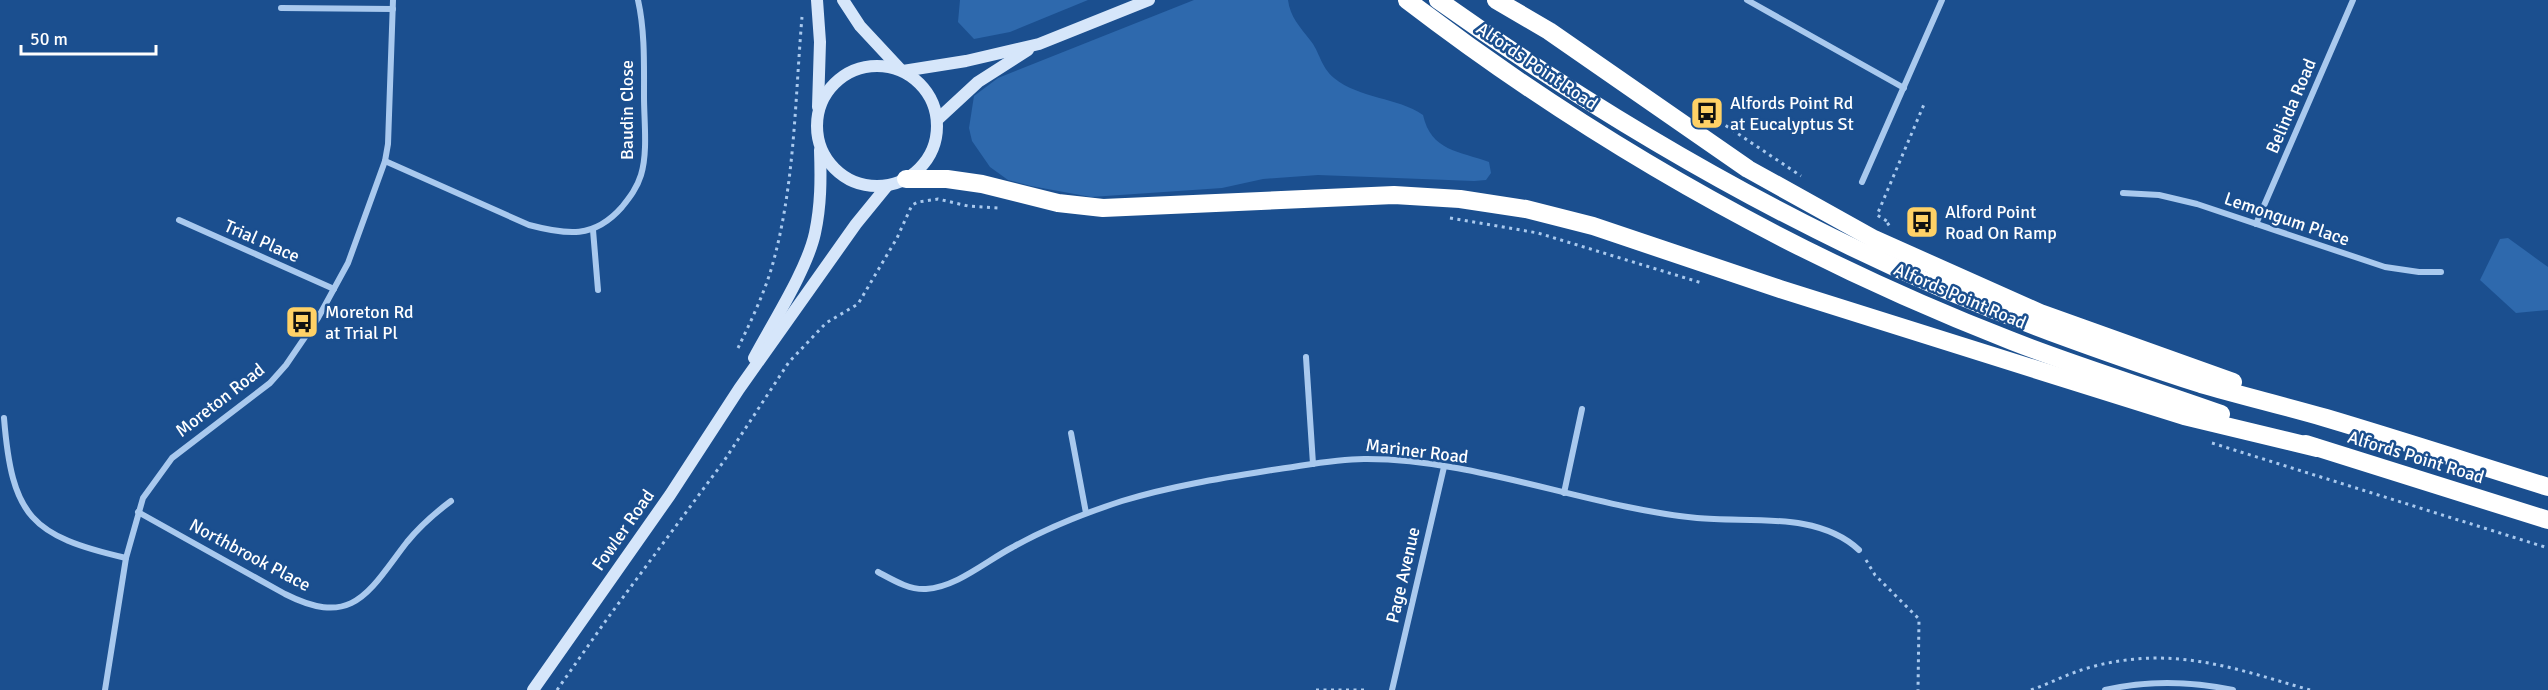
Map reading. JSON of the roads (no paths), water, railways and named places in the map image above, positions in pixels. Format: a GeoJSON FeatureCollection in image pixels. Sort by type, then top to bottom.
{"type":"FeatureCollection","features":[{"type":"Feature","properties":{"kind":"highway","name":"Alfords Point Road"},"geometry":{"type":"LineString","coordinates":[[1407,0],[1486,58],[1604,136],[1736,213],[1832,263],[2011,341],[2317,448],[2548,520]]}},
{"type":"Feature","properties":{"kind":"highway","name":"Alfords Point Road"},"geometry":{"type":"LineString","coordinates":[[1438,0],[1534,67],[1643,135],[1735,188],[1840,242],[1957,294],[2048,331],[2202,384],[2325,418],[2548,487]]}},
{"type":"Feature","properties":{"kind":"highway"},"geometry":{"type":"LineString","coordinates":[[1496,0],[1548,31],[1748,169],[1883,243],[2040,313],[2205,370],[2325,418]]}},
{"type":"Feature","properties":{"kind":"highway"},"geometry":{"type":"LineString","coordinates":[[1515,0],[1548,31]]}},
{"type":"Feature","properties":{"kind":"highway"},"geometry":{"type":"LineString","coordinates":[[906,179],[947,179],[982,184],[1058,203],[1103,208],[1394,195],[1460,199],[1526,209],[1593,226],[1780,290],[2184,416],[2317,448]]}},
{"type":"Feature","properties":{"kind":"street","name":"Moreton Road"},"geometry":{"type":"LineString","coordinates":[[105,690],[126,558],[143,498],[154,479],[172,458],[270,382],[286,365],[348,263],[385,161],[388,144],[393,0]]}},
{"type":"Feature","properties":{"kind":"street","name":"Baudin Close"},"geometry":{"type":"LineString","coordinates":[[593,230],[617,212],[634,191],[641,176],[644,67],[638,0]]}},
{"type":"Feature","properties":{"kind":"street"},"geometry":{"type":"LineString","coordinates":[[817,0],[820,42],[817,131],[820,148],[831,166],[847,179],[866,186],[887,186],[906,179],[921,169],[931,154],[937,137],[938,119],[932,99],[920,83],[902,71],[860,26],[843,0]]}},
{"type":"Feature","properties":{"kind":"street"},"geometry":{"type":"LineString","coordinates":[[818,114],[823,99],[831,87],[855,69],[877,66],[902,71],[966,61],[1039,44],[1149,0]]}},
{"type":"Feature","properties":{"kind":"street"},"geometry":{"type":"LineString","coordinates":[[1747,0],[1904,88]]}},
{"type":"Feature","properties":{"kind":"street"},"geometry":{"type":"LineString","coordinates":[[1862,182],[1942,0]]}},
{"type":"Feature","properties":{"kind":"street","name":"Belinda Road"},"geometry":{"type":"LineString","coordinates":[[2256,224],[2353,0]]}},
{"type":"Feature","properties":{"kind":"street"},"geometry":{"type":"LineString","coordinates":[[281,8],[393,9]]}},
{"type":"Feature","properties":{"kind":"street"},"geometry":{"type":"LineString","coordinates":[[938,119],[978,82],[1039,44]]}},
{"type":"Feature","properties":{"kind":"street","name":"Fowler Road"},"geometry":{"type":"LineString","coordinates":[[739,389],[803,264],[814,236],[822,192],[820,148]]}},
{"type":"Feature","properties":{"kind":"street"},"geometry":{"type":"LineString","coordinates":[[385,161],[529,225],[553,231],[593,230],[598,290]]}},
{"type":"Feature","properties":{"kind":"street","name":"Fowler Road"},"geometry":{"type":"LineString","coordinates":[[533,690],[670,495],[739,389],[856,224],[887,186]]}},
{"type":"Feature","properties":{"kind":"street","name":"Lemongum Place"},"geometry":{"type":"LineString","coordinates":[[2123,193],[2160,195],[2179,199],[2385,267],[2419,272],[2441,272]]}},
{"type":"Feature","properties":{"kind":"street","name":"Trial Place"},"geometry":{"type":"LineString","coordinates":[[178,220],[334,289]]}},
{"type":"Feature","properties":{"kind":"street"},"geometry":{"type":"LineString","coordinates":[[1306,357],[1313,464]]}},
{"type":"Feature","properties":{"kind":"street"},"geometry":{"type":"LineString","coordinates":[[1564,493],[1582,409]]}},
{"type":"Feature","properties":{"kind":"street"},"geometry":{"type":"LineString","coordinates":[[4,418],[14,482],[28,513],[48,532],[60,538],[79,546],[126,558]]}},
{"type":"Feature","properties":{"kind":"street"},"geometry":{"type":"LineString","coordinates":[[1071,433],[1086,513]]}},
{"type":"Feature","properties":{"kind":"street","name":"Mariner Road"},"geometry":{"type":"LineString","coordinates":[[878,572],[911,588],[925,589],[941,586],[1016,545],[1086,513],[1170,488],[1313,464],[1365,459],[1443,467],[1664,514],[1811,526],[1837,534],[1859,550]]}},
{"type":"Feature","properties":{"kind":"street","name":"Page Avenue"},"geometry":{"type":"LineString","coordinates":[[1392,690],[1443,467]]}},
{"type":"Feature","properties":{"kind":"street","name":"Northbrook Place"},"geometry":{"type":"LineString","coordinates":[[138,512],[285,594],[302,602],[329,609],[344,606],[362,598],[375,586],[420,527],[451,501]]}},
{"type":"Feature","properties":{"kind":"street"},"geometry":{"type":"LineString","coordinates":[[2105,690],[2166,682],[2210,685],[2233,690]]}},
{"type":"Feature","properties":{"kind":"place","name":"Alfords Point Rd at Eucalyptus St"},"geometry":{"type":"Point","coordinates":[1707,113]}},
{"type":"Feature","properties":{"kind":"place","name":"Alford Point Road On Ramp"},"geometry":{"type":"Point","coordinates":[1922,222]}},
{"type":"Feature","properties":{"kind":"place","name":"Moreton Rd at Trial Pl"},"geometry":{"type":"Point","coordinates":[302,322]}}]}
